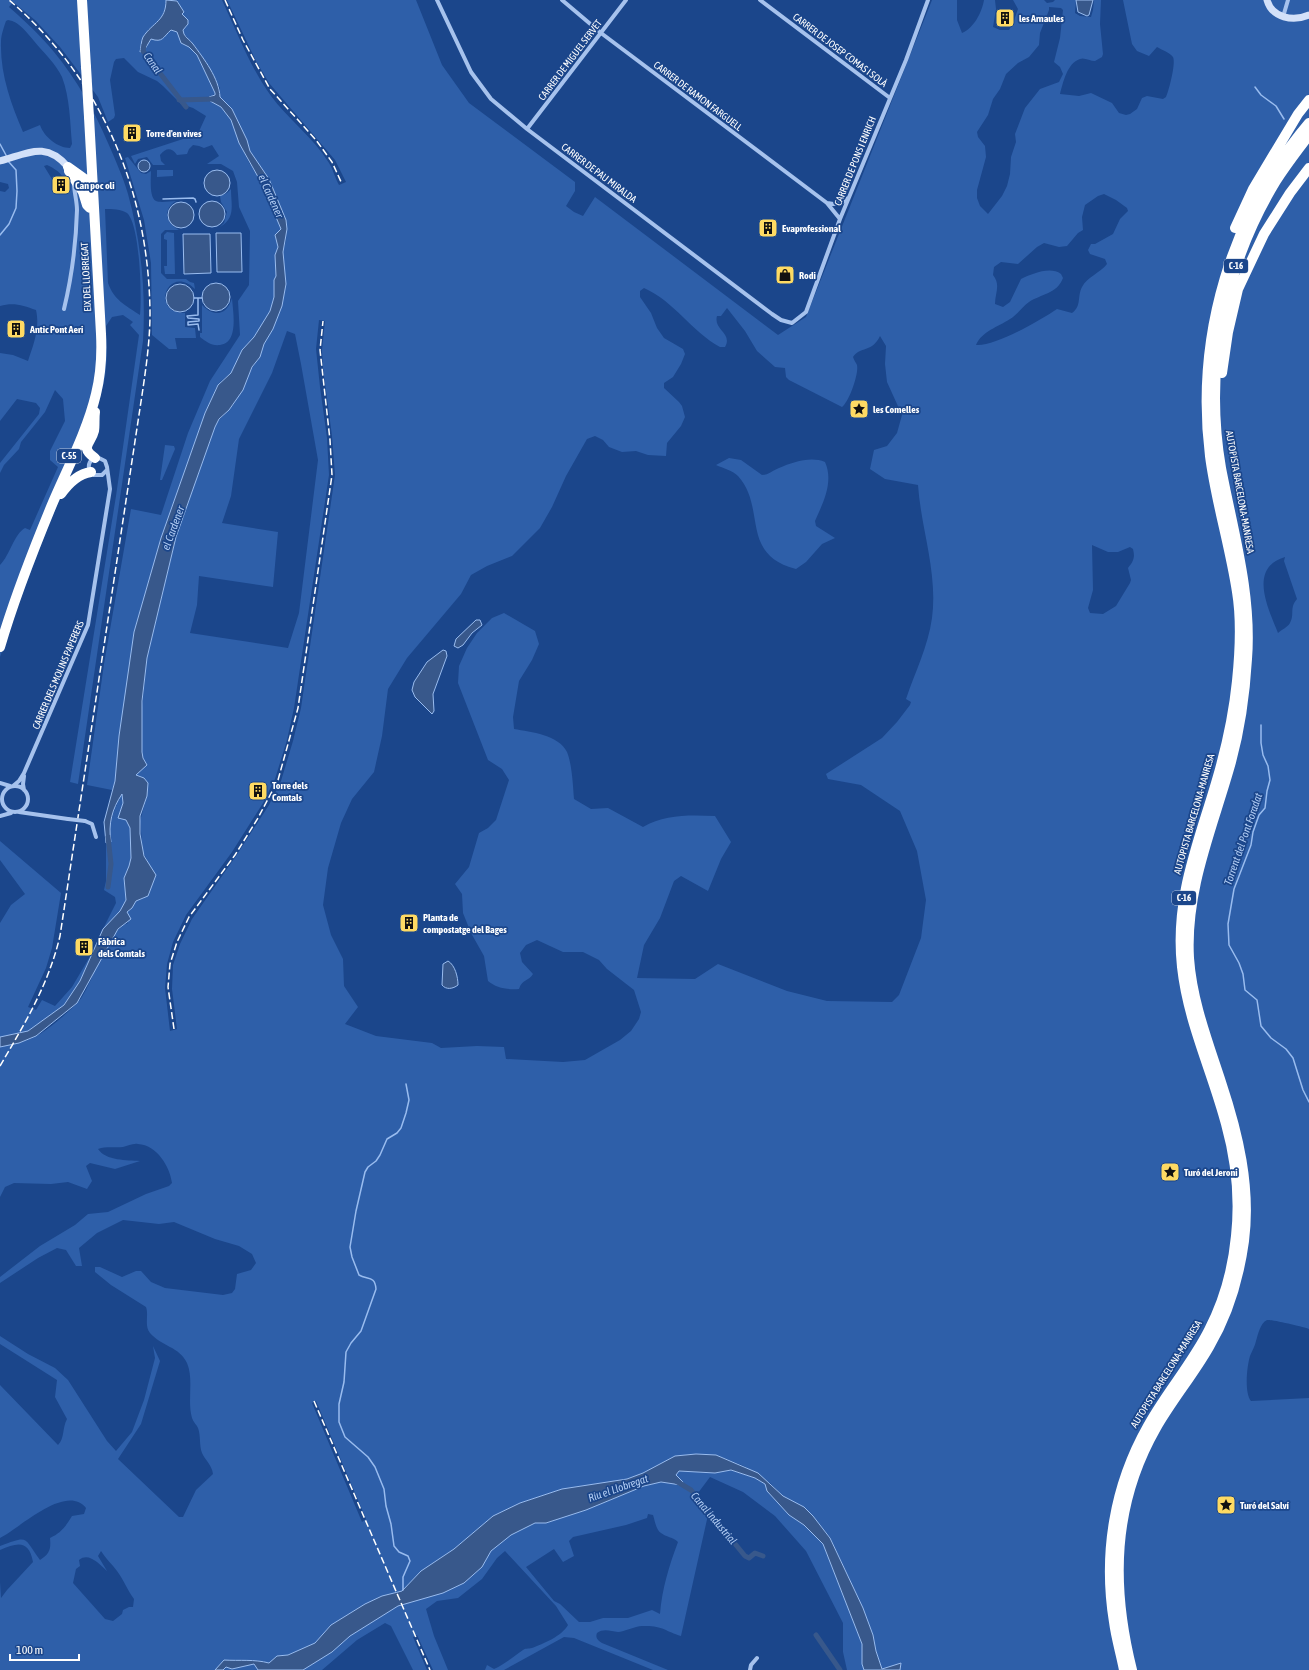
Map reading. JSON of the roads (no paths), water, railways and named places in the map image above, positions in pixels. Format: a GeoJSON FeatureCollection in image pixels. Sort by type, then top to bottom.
{"type":"FeatureCollection","features":[{"type":"Feature","properties":{"kind":"highway","name":"EIX DEL LLOBREGAT"},"geometry":{"type":"LineString","coordinates":[[0,630],[22,565],[82,425],[92,394],[98,350],[81,4]]}},
{"type":"Feature","properties":{"kind":"highway"},"geometry":{"type":"LineString","coordinates":[[1206,379],[1204,365],[1208,327],[1222,266],[1235,227],[1253,189],[1298,114],[1309,100]]}},
{"type":"Feature","properties":{"kind":"highway","name":"AUTOPISTA BARCELONA-MANRESA"},"geometry":{"type":"LineString","coordinates":[[1124,1670],[1114,1621],[1110,1588],[1110,1553],[1113,1524],[1123,1483],[1137,1446],[1149,1424],[1210,1329],[1228,1279],[1236,1237],[1238,1205],[1234,1158],[1227,1124],[1192,1019],[1185,990],[1181,945],[1182,918],[1189,871],[1226,744],[1236,689],[1239,655],[1240,624],[1238,595],[1210,455],[1206,379],[1212,327],[1226,274],[1241,231],[1275,168],[1309,123]]}},
{"type":"Feature","properties":{"kind":"highway","name":"AUTOPISTA BARCELONA-MANRESA"},"geometry":{"type":"LineString","coordinates":[[1132,1670],[1120,1607],[1118,1573],[1119,1537],[1124,1507],[1133,1478],[1149,1441],[1209,1347],[1228,1305],[1234,1289],[1239,1267],[1246,1220],[1246,1198],[1242,1161],[1226,1100],[1196,1004],[1191,980],[1189,956],[1190,907],[1195,880],[1231,759],[1241,714],[1248,657],[1248,627],[1244,583],[1220,460],[1216,415],[1215,381],[1222,317],[1232,277],[1245,242],[1276,182],[1309,135]]}},
{"type":"Feature","properties":{"kind":"highway"},"geometry":{"type":"LineString","coordinates":[[70,168],[84,170],[90,165]]}},
{"type":"Feature","properties":{"kind":"highway"},"geometry":{"type":"LineString","coordinates":[[89,182],[91,179],[90,165]]}},
{"type":"Feature","properties":{"kind":"highway"},"geometry":{"type":"LineString","coordinates":[[70,168],[76,182],[83,192],[87,205],[92,209]]}},
{"type":"Feature","properties":{"kind":"highway"},"geometry":{"type":"LineString","coordinates":[[70,168],[91,185],[92,209]]}},
{"type":"Feature","properties":{"kind":"highway"},"geometry":{"type":"LineString","coordinates":[[1216,415],[1228,332],[1238,289],[1264,234],[1290,193],[1309,168]]}},
{"type":"Feature","properties":{"kind":"highway"},"geometry":{"type":"LineString","coordinates":[[76,182],[87,184],[89,182]]}},
{"type":"Feature","properties":{"kind":"highway","name":"EIX DEL LLOBREGAT"},"geometry":{"type":"LineString","coordinates":[[0,647],[10,615],[44,524],[89,417],[96,395],[100,370],[101,334],[92,209]]}},
{"type":"Feature","properties":{"kind":"highway"},"geometry":{"type":"LineString","coordinates":[[95,458],[90,455],[86,448],[87,443],[94,432],[96,403],[101,383],[100,370]]}},
{"type":"Feature","properties":{"kind":"highway"},"geometry":{"type":"LineString","coordinates":[[44,524],[67,486],[85,473],[95,474]]}},
{"type":"Feature","properties":{"kind":"street","name":"CARRER DE PAU MIRALDA"},"geometry":{"type":"LineString","coordinates":[[437,0],[471,72],[491,99],[527,129],[772,314],[781,320],[792,323]]}},
{"type":"Feature","properties":{"kind":"street","name":"CARRER DE RAMON FARGUELL"},"geometry":{"type":"LineString","coordinates":[[562,0],[601,33],[827,203],[840,219]]}},
{"type":"Feature","properties":{"kind":"street","name":"CARRER DE MIGUEL SERVET"},"geometry":{"type":"LineString","coordinates":[[527,129],[626,0]]}},
{"type":"Feature","properties":{"kind":"street","name":"CARRER DE JOSEP COMAS I SOLÀ"},"geometry":{"type":"LineString","coordinates":[[760,0],[890,98]]}},
{"type":"Feature","properties":{"kind":"street","name":"CARRER DE PONS I ENRICH"},"geometry":{"type":"LineString","coordinates":[[792,323],[806,312],[840,219],[890,98],[928,0]]}},
{"type":"Feature","properties":{"kind":"street"},"geometry":{"type":"LineString","coordinates":[[1267,0],[1273,10],[1283,17],[1295,19],[1309,15]]}},
{"type":"Feature","properties":{"kind":"street"},"geometry":{"type":"LineString","coordinates":[[1283,17],[1288,0]]}},
{"type":"Feature","properties":{"kind":"street"},"geometry":{"type":"LineString","coordinates":[[0,161],[37,151],[50,152],[58,156],[70,168]]}},
{"type":"Feature","properties":{"kind":"street"},"geometry":{"type":"LineString","coordinates":[[64,309],[70,285],[76,242],[76,182]]}},
{"type":"Feature","properties":{"kind":"street"},"geometry":{"type":"LineString","coordinates":[[827,203],[836,204],[843,202],[850,196]]}},
{"type":"Feature","properties":{"kind":"street"},"geometry":{"type":"LineString","coordinates":[[95,474],[107,470],[108,467],[105,461],[101,458],[95,458],[89,464],[95,474],[109,485]]}},
{"type":"Feature","properties":{"kind":"street","name":"CARRER DELS MOLINS PAPERERS"},"geometry":{"type":"LineString","coordinates":[[12,786],[19,781],[24,773],[85,634],[90,618],[109,498],[107,470]]}},
{"type":"Feature","properties":{"kind":"street","name":"CARRER DELS MOLINS PAPERERS"},"geometry":{"type":"LineString","coordinates":[[24,773],[22,784],[24,790]]}},
{"type":"Feature","properties":{"kind":"street"},"geometry":{"type":"LineString","coordinates":[[0,783],[18,786],[24,790],[28,797],[29,811],[37,816]]}},
{"type":"Feature","properties":{"kind":"street"},"geometry":{"type":"LineString","coordinates":[[2,796],[5,790],[12,786]]}},
{"type":"Feature","properties":{"kind":"street"},"geometry":{"type":"LineString","coordinates":[[0,787],[2,796],[0,813]]}},
{"type":"Feature","properties":{"kind":"street"},"geometry":{"type":"LineString","coordinates":[[19,812],[24,809],[28,803]]}},
{"type":"Feature","properties":{"kind":"street"},"geometry":{"type":"LineString","coordinates":[[2,805],[5,809],[11,812]]}},
{"type":"Feature","properties":{"kind":"street"},"geometry":{"type":"LineString","coordinates":[[0,816],[11,812],[19,812],[37,816],[85,821],[92,824],[96,837]]}},
{"type":"Feature","properties":{"kind":"street"},"geometry":{"type":"LineString","coordinates":[[750,1670],[751,1665],[757,1658]]}},
{"type":"Feature","properties":{"kind":"water","name":"el Cardener"},"geometry":{"type":"Polygon","coordinates":[[[166,0],[177,1],[184,12],[182,14],[188,20],[188,24],[183,30],[184,34],[202,56],[210,69],[217,83],[220,97],[232,109],[247,140],[250,151],[269,179],[286,220],[287,229],[283,252],[286,284],[282,306],[273,329],[264,344],[260,357],[252,367],[243,390],[229,410],[219,419],[215,427],[176,537],[147,658],[142,701],[142,752],[143,758],[147,765],[136,775],[144,778],[148,783],[147,796],[140,816],[140,834],[144,856],[156,875],[148,896],[136,901],[132,908],[127,912],[131,919],[118,929],[77,1003],[36,1036],[19,1043],[0,1047],[0,1037],[28,1031],[64,1005],[80,981],[103,929],[120,911],[126,900],[124,878],[131,858],[130,828],[126,820],[118,818],[123,803],[122,794],[112,817],[110,829],[111,842],[106,843],[104,822],[115,781],[119,736],[134,632],[161,538],[205,413],[218,385],[231,373],[242,350],[254,337],[270,311],[274,297],[274,280],[276,276],[275,255],[278,247],[275,235],[281,229],[262,184],[239,143],[231,120],[221,107],[210,101],[209,97],[215,95],[215,93],[197,55],[189,47],[181,43],[177,32],[171,30],[160,40],[151,39],[145,49],[140,52],[143,37],[164,13],[166,0]]]}},
{"type":"Feature","properties":{"kind":"water"},"geometry":{"type":"Polygon","coordinates":[[[1076,0],[1093,0],[1089,15],[1087,16],[1078,12],[1076,0]]]}},
{"type":"Feature","properties":{"kind":"water"},"geometry":{"type":"Polygon","coordinates":[[[146,160],[149,161],[149,171],[142,172],[139,171],[138,164],[139,161],[146,160]]]}},
{"type":"Feature","properties":{"kind":"water"},"geometry":{"type":"Polygon","coordinates":[[[217,170],[226,174],[230,183],[226,192],[217,196],[208,192],[204,183],[208,174],[217,170]]]}},
{"type":"Feature","properties":{"kind":"water"},"geometry":{"type":"Polygon","coordinates":[[[212,201],[221,205],[225,214],[221,223],[212,227],[203,223],[199,214],[203,205],[212,201]]]}},
{"type":"Feature","properties":{"kind":"water"},"geometry":{"type":"Polygon","coordinates":[[[181,202],[190,206],[194,215],[190,224],[181,228],[172,224],[168,215],[172,206],[181,202]]]}},
{"type":"Feature","properties":{"kind":"water"},"geometry":{"type":"Polygon","coordinates":[[[216,233],[241,233],[242,272],[217,272],[216,233]]]}},
{"type":"Feature","properties":{"kind":"water"},"geometry":{"type":"Polygon","coordinates":[[[183,234],[210,234],[211,273],[184,274],[183,234]]]}},
{"type":"Feature","properties":{"kind":"water"},"geometry":{"type":"Polygon","coordinates":[[[216,283],[226,287],[230,297],[226,307],[216,311],[206,307],[202,297],[206,287],[216,283]]]}},
{"type":"Feature","properties":{"kind":"water"},"geometry":{"type":"Polygon","coordinates":[[[180,284],[190,288],[194,298],[190,308],[180,312],[170,308],[166,298],[170,288],[180,284]]]}},
{"type":"Feature","properties":{"kind":"water"},"geometry":{"type":"Polygon","coordinates":[[[476,620],[480,620],[482,625],[472,633],[463,645],[458,648],[454,646],[456,639],[476,620]]]}},
{"type":"Feature","properties":{"kind":"water"},"geometry":{"type":"Polygon","coordinates":[[[443,650],[446,651],[447,656],[433,694],[434,711],[432,714],[415,697],[412,690],[414,682],[427,662],[443,650]]]}},
{"type":"Feature","properties":{"kind":"water"},"geometry":{"type":"Polygon","coordinates":[[[448,961],[454,968],[457,975],[458,985],[445,988],[442,985],[443,964],[448,961]]]}},
{"type":"Feature","properties":{"kind":"water","name":"Riu el Llobregat"},"geometry":{"type":"Polygon","coordinates":[[[696,1454],[716,1455],[758,1473],[783,1496],[804,1507],[813,1516],[830,1538],[863,1608],[873,1635],[882,1669],[901,1663],[900,1670],[864,1670],[862,1664],[862,1644],[823,1544],[804,1525],[789,1515],[767,1491],[765,1484],[755,1478],[731,1470],[715,1473],[679,1471],[676,1475],[683,1482],[681,1485],[661,1482],[644,1486],[586,1510],[546,1523],[535,1523],[511,1535],[491,1551],[482,1567],[464,1583],[443,1593],[398,1606],[350,1636],[332,1652],[303,1670],[258,1670],[254,1664],[232,1669],[226,1667],[223,1670],[215,1670],[224,1660],[269,1663],[277,1656],[288,1655],[315,1643],[331,1625],[365,1604],[382,1596],[402,1591],[421,1571],[454,1549],[493,1516],[520,1503],[562,1489],[627,1479],[643,1473],[675,1456],[696,1454]]]}},
{"type":"Feature","properties":{"kind":"waterway","name":"Canal"},"geometry":{"type":"LineString","coordinates":[[144,45],[143,51],[186,107]]}},
{"type":"Feature","properties":{"kind":"waterway"},"geometry":{"type":"LineString","coordinates":[[1255,87],[1261,95],[1276,106],[1284,119]]}},
{"type":"Feature","properties":{"kind":"waterway","name":"Canal"},"geometry":{"type":"LineString","coordinates":[[179,100],[214,99]]}},
{"type":"Feature","properties":{"kind":"waterway"},"geometry":{"type":"LineString","coordinates":[[0,144],[7,157]]}},
{"type":"Feature","properties":{"kind":"waterway"},"geometry":{"type":"LineString","coordinates":[[0,235],[9,224],[16,208],[16,170],[8,161]]}},
{"type":"Feature","properties":{"kind":"waterway"},"geometry":{"type":"LineString","coordinates":[[163,199],[193,198],[196,202]]}},
{"type":"Feature","properties":{"kind":"waterway"},"geometry":{"type":"LineString","coordinates":[[194,298],[202,298]]}},
{"type":"Feature","properties":{"kind":"waterway"},"geometry":{"type":"LineString","coordinates":[[198,298],[198,315],[187,316],[188,318],[199,319],[199,321],[188,322],[188,325],[198,324],[199,330]]}},
{"type":"Feature","properties":{"kind":"waterway","name":"Torrent del Pont Foradat"},"geometry":{"type":"LineString","coordinates":[[1261,725],[1261,743],[1263,755],[1268,766],[1270,780],[1265,808],[1259,815],[1253,832],[1251,845],[1234,889],[1228,924],[1229,945],[1243,974],[1245,990],[1257,1000],[1261,1026],[1271,1038],[1286,1049],[1293,1058],[1303,1090],[1309,1102]]}},
{"type":"Feature","properties":{"kind":"waterway","name":"Canal industrial"},"geometry":{"type":"LineString","coordinates":[[108,837],[111,864],[108,887]]}},
{"type":"Feature","properties":{"kind":"waterway"},"geometry":{"type":"LineString","coordinates":[[403,1590],[403,1577],[410,1561],[408,1556],[399,1552],[394,1546],[384,1489],[375,1467],[368,1457],[345,1437],[339,1422],[339,1404],[344,1382],[346,1352],[361,1331],[376,1289],[372,1280],[359,1275],[352,1257],[350,1247],[356,1211],[365,1172],[368,1167],[376,1161],[387,1139],[397,1133],[401,1128],[409,1100],[406,1084]]}},
{"type":"Feature","properties":{"kind":"waterway","name":"Canal industrial"},"geometry":{"type":"LineString","coordinates":[[676,1481],[691,1490],[745,1556],[749,1558],[755,1553],[763,1556]]}},
{"type":"Feature","properties":{"kind":"waterway","name":"Canal industrial"},"geometry":{"type":"LineString","coordinates":[[816,1635],[840,1670]]}},
{"type":"Feature","properties":{"kind":"railway"},"geometry":{"type":"LineString","coordinates":[[0,1066],[35,1004],[49,971],[60,936],[143,385],[149,344],[150,323],[147,268],[141,224],[129,182],[114,141],[94,102],[70,65],[42,31],[9,0]]}},
{"type":"Feature","properties":{"kind":"railway"},"geometry":{"type":"LineString","coordinates":[[225,0],[243,40],[270,89],[316,140],[332,162],[342,184]]}},
{"type":"Feature","properties":{"kind":"railway"},"geometry":{"type":"LineString","coordinates":[[174,1029],[168,987],[170,964],[177,942],[189,917],[235,855],[258,818],[278,780],[298,708],[332,475],[330,440],[320,350],[323,321]]}},
{"type":"Feature","properties":{"kind":"railway"},"geometry":{"type":"LineString","coordinates":[[314,1401],[430,1670]]}},
{"type":"Feature","properties":{"kind":"place","name":"les Arnaules"},"geometry":{"type":"Point","coordinates":[1005,18]}},
{"type":"Feature","properties":{"kind":"place","name":"Torre d'en vives"},"geometry":{"type":"Point","coordinates":[132,133]}},
{"type":"Feature","properties":{"kind":"place","name":"Can poc oli"},"geometry":{"type":"Point","coordinates":[61,185]}},
{"type":"Feature","properties":{"kind":"place","name":"Evaprofessional"},"geometry":{"type":"Point","coordinates":[768,228]}},
{"type":"Feature","properties":{"kind":"place","name":"Rodi"},"geometry":{"type":"Point","coordinates":[785,275]}},
{"type":"Feature","properties":{"kind":"place","name":"Antic Pont Aeri"},"geometry":{"type":"Point","coordinates":[16,329]}},
{"type":"Feature","properties":{"kind":"place","name":"les Comelles"},"geometry":{"type":"Point","coordinates":[859,409]}},
{"type":"Feature","properties":{"kind":"place","name":"Torre dels Comtals"},"geometry":{"type":"Point","coordinates":[258,791]}},
{"type":"Feature","properties":{"kind":"place","name":"Planta de compostatge del Bages"},"geometry":{"type":"Point","coordinates":[409,923]}},
{"type":"Feature","properties":{"kind":"place","name":"Fàbrica dels Comtals"},"geometry":{"type":"Point","coordinates":[84,947]}},
{"type":"Feature","properties":{"kind":"place","name":"Turó del Jeroni"},"geometry":{"type":"Point","coordinates":[1170,1172]}},
{"type":"Feature","properties":{"kind":"place","name":"Turó del Salví"},"geometry":{"type":"Point","coordinates":[1226,1505]}}]}
